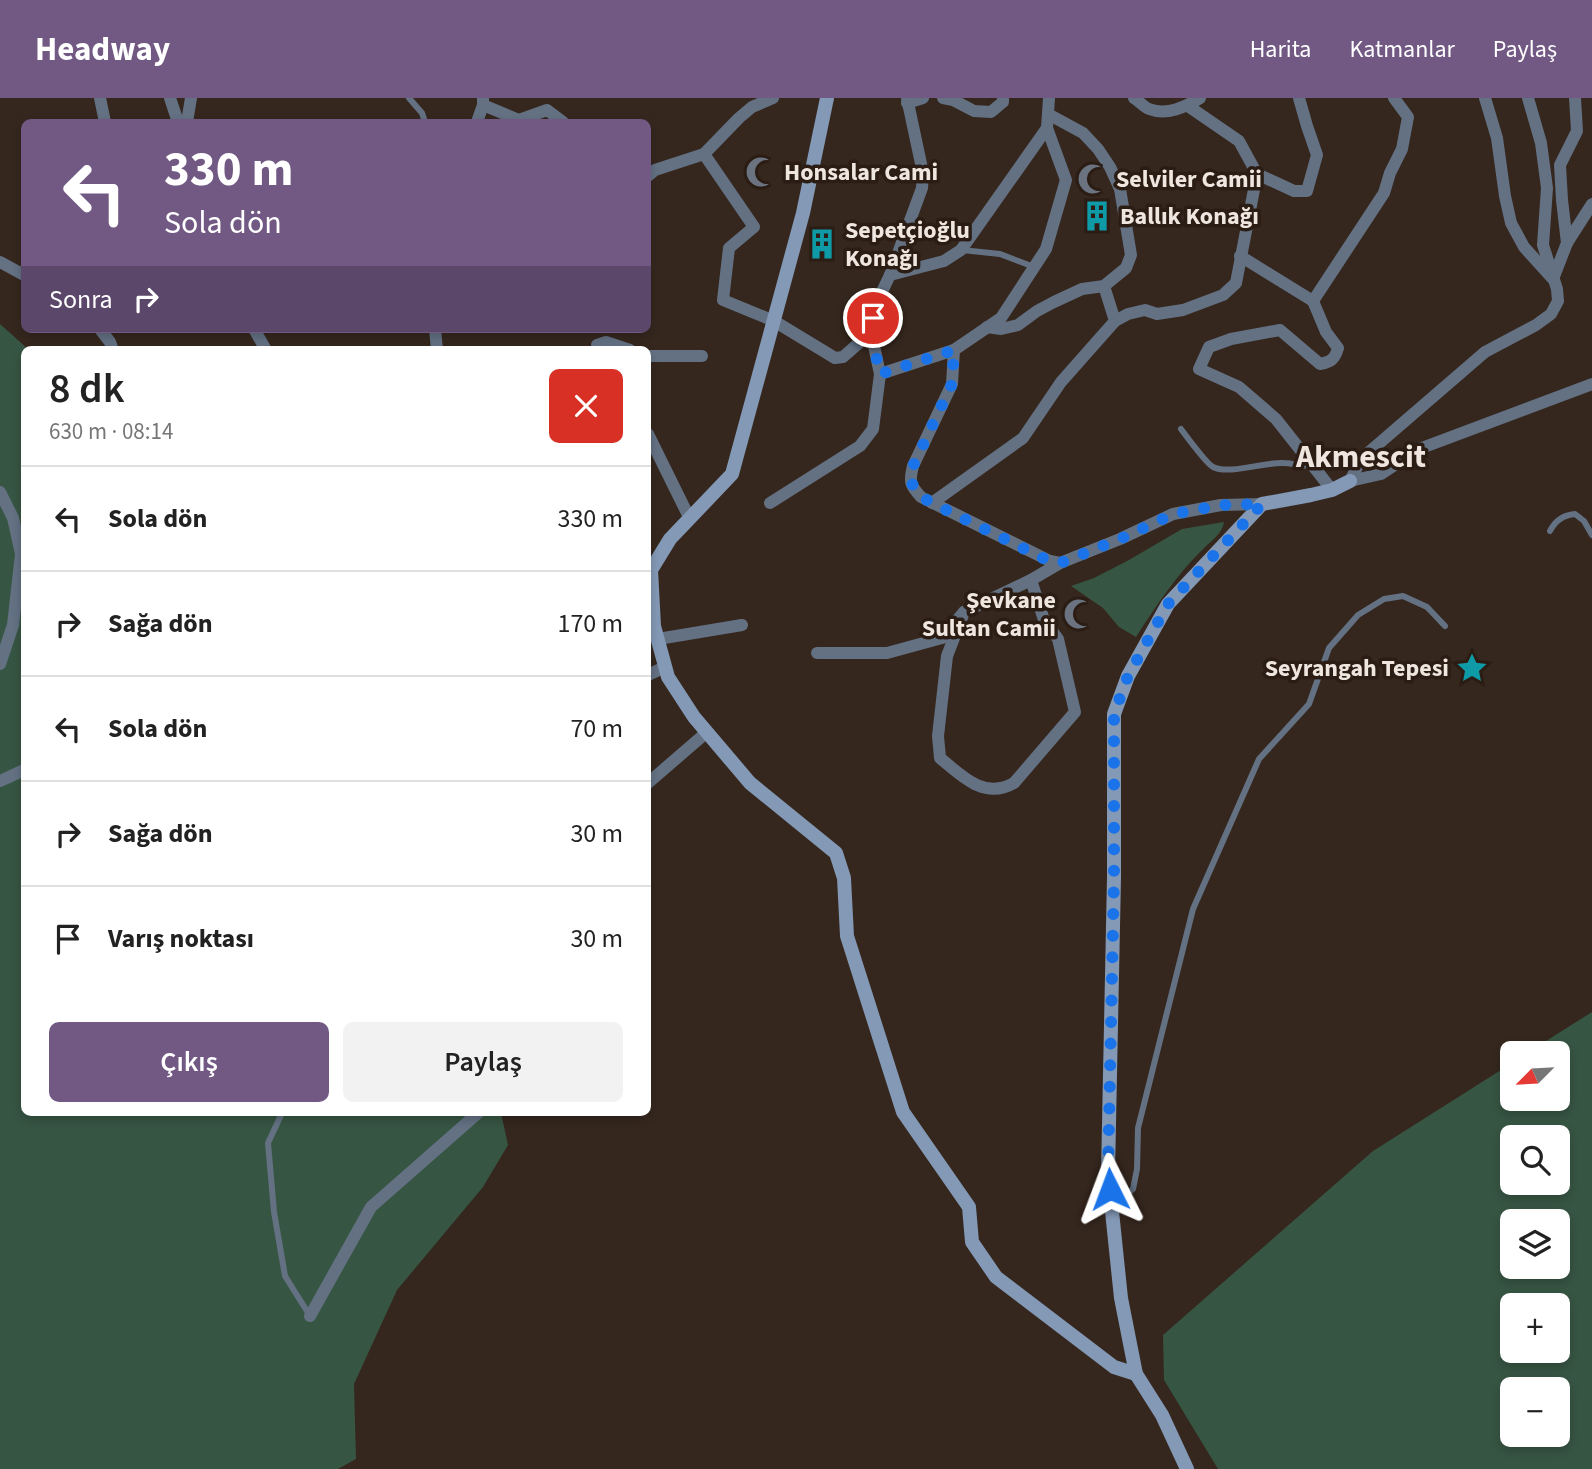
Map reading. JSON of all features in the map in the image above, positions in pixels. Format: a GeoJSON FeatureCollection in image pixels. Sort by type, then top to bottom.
{"type":"FeatureCollection","features":[{"type":"Feature","properties":{"kind":"main road"},"geometry":{"type":"LineString","coordinates":[[651,568],[670,539],[732,474],[803,213],[827,98]]}},
{"type":"Feature","properties":{"kind":"main road"},"geometry":{"type":"LineString","coordinates":[[1187,1469],[1162,1415],[1136,1374],[1121,1298],[1112,1206],[1108,1164],[1114,877],[1114,714],[1128,676],[1168,604],[1262,504],[1332,490],[1350,481]]}},
{"type":"Feature","properties":{"kind":"main road"},"geometry":{"type":"LineString","coordinates":[[651,593],[654,626],[668,677],[694,717],[750,783],[836,853],[844,878],[847,936],[903,1112],[969,1207],[972,1242],[996,1277],[1114,1367],[1136,1374]]}},
{"type":"Feature","properties":{"kind":"street"},"geometry":{"type":"LineString","coordinates":[[100,98],[104,119]]}},
{"type":"Feature","properties":{"kind":"street"},"geometry":{"type":"LineString","coordinates":[[170,98],[177,119]]}},
{"type":"Feature","properties":{"kind":"street"},"geometry":{"type":"LineString","coordinates":[[188,119],[191,98]]}},
{"type":"Feature","properties":{"kind":"street"},"geometry":{"type":"LineString","coordinates":[[538,98],[547,110],[559,119]]}},
{"type":"Feature","properties":{"kind":"street"},"geometry":{"type":"LineString","coordinates":[[651,173],[705,154],[738,118],[752,107],[773,98]]}},
{"type":"Feature","properties":{"kind":"street"},"geometry":{"type":"LineString","coordinates":[[705,154],[754,227],[729,248],[723,300],[774,321],[835,358],[843,357],[868,335],[877,302],[890,275],[922,188],[923,173],[907,100],[923,98]]}},
{"type":"Feature","properties":{"kind":"street"},"geometry":{"type":"LineString","coordinates":[[943,98],[974,111],[990,112],[1003,102],[1003,98]]}},
{"type":"Feature","properties":{"kind":"street"},"geometry":{"type":"LineString","coordinates":[[880,374],[954,350],[1001,318],[1046,249],[1066,180],[1047,128],[1049,98]]}},
{"type":"Feature","properties":{"kind":"street"},"geometry":{"type":"LineString","coordinates":[[1134,98],[1148,109],[1166,112],[1188,106],[1200,98]]}},
{"type":"Feature","properties":{"kind":"street"},"geometry":{"type":"LineString","coordinates":[[1256,174],[1294,191],[1307,191],[1317,155],[1299,98]]}},
{"type":"Feature","properties":{"kind":"street"},"geometry":{"type":"LineString","coordinates":[[1313,301],[1384,192],[1402,149],[1408,117],[1394,98]]}},
{"type":"Feature","properties":{"kind":"street"},"geometry":{"type":"LineString","coordinates":[[1485,98],[1497,138],[1511,223],[1524,247],[1553,279]]}},
{"type":"Feature","properties":{"kind":"street"},"geometry":{"type":"LineString","coordinates":[[1350,481],[1361,459],[1485,352],[1536,325],[1551,314],[1558,301],[1544,244],[1547,188],[1541,143],[1528,98]]}},
{"type":"Feature","properties":{"kind":"street"},"geometry":{"type":"LineString","coordinates":[[1567,243],[1560,165],[1577,131],[1575,98]]}},
{"type":"Feature","properties":{"kind":"street"},"geometry":{"type":"LineString","coordinates":[[479,119],[483,101],[517,119]]}},
{"type":"Feature","properties":{"kind":"street"},"geometry":{"type":"LineString","coordinates":[[932,503],[1023,438],[1061,382],[1115,321],[1145,310],[1157,314],[1182,310],[1223,295],[1236,283],[1256,174],[1240,141],[1188,106]]}},
{"type":"Feature","properties":{"kind":"street"},"geometry":{"type":"LineString","coordinates":[[522,119],[547,110]]}},
{"type":"Feature","properties":{"kind":"street"},"geometry":{"type":"LineString","coordinates":[[987,327],[1001,329],[1018,326],[1054,302],[1082,289],[1104,286],[1126,268],[1131,255],[1119,189],[1110,167],[1083,133],[1048,114]]}},
{"type":"Feature","properties":{"kind":"street"},"geometry":{"type":"LineString","coordinates":[[890,275],[944,261],[961,250],[1047,128]]}},
{"type":"Feature","properties":{"kind":"street"},"geometry":{"type":"LineString","coordinates":[[1553,279],[1567,243],[1592,204]]}},
{"type":"Feature","properties":{"kind":"street"},"geometry":{"type":"LineString","coordinates":[[1240,256],[1313,301],[1326,332],[1338,348],[1336,356],[1329,362],[1320,364],[1280,330],[1231,339],[1209,347],[1199,369],[1238,387],[1276,419],[1332,490]]}},
{"type":"Feature","properties":{"kind":"street"},"geometry":{"type":"LineString","coordinates":[[0,262],[21,273]]}},
{"type":"Feature","properties":{"kind":"street"},"geometry":{"type":"LineString","coordinates":[[1104,286],[1115,321]]}},
{"type":"Feature","properties":{"kind":"street"},"geometry":{"type":"LineString","coordinates":[[770,503],[860,446],[873,429],[880,374],[874,346],[868,335]]}},
{"type":"Feature","properties":{"kind":"street"},"geometry":{"type":"LineString","coordinates":[[597,346],[606,342],[618,346]]}},
{"type":"Feature","properties":{"kind":"street"},"geometry":{"type":"LineString","coordinates":[[954,350],[952,384],[913,466],[910,480],[921,497],[1049,561],[1060,563]]}},
{"type":"Feature","properties":{"kind":"street"},"geometry":{"type":"LineString","coordinates":[[651,356],[702,356]]}},
{"type":"Feature","properties":{"kind":"street"},"geometry":{"type":"LineString","coordinates":[[1350,481],[1381,474],[1419,449],[1592,384]]}},
{"type":"Feature","properties":{"kind":"street"},"geometry":{"type":"LineString","coordinates":[[651,440],[689,517]]}},
{"type":"Feature","properties":{"kind":"street"},"geometry":{"type":"LineString","coordinates":[[0,492],[13,518],[21,554],[13,625],[0,663]]}},
{"type":"Feature","properties":{"kind":"street"},"geometry":{"type":"LineString","coordinates":[[817,653],[887,653],[942,638],[964,612],[1060,563],[1173,514],[1222,505],[1262,504]]}},
{"type":"Feature","properties":{"kind":"street"},"geometry":{"type":"LineString","coordinates":[[964,612],[947,656],[939,736],[940,758],[965,779],[981,788],[1005,788],[1014,783],[1074,712],[1058,639],[1044,620],[1031,580]]}},
{"type":"Feature","properties":{"kind":"street"},"geometry":{"type":"LineString","coordinates":[[658,639],[742,625]]}},
{"type":"Feature","properties":{"kind":"street"},"geometry":{"type":"LineString","coordinates":[[651,674],[666,667]]}},
{"type":"Feature","properties":{"kind":"street"},"geometry":{"type":"LineString","coordinates":[[651,780],[706,732]]}},
{"type":"Feature","properties":{"kind":"street"},"geometry":{"type":"LineString","coordinates":[[0,781],[21,771]]}},
{"type":"Feature","properties":{"kind":"street"},"geometry":{"type":"LineString","coordinates":[[310,1316],[371,1207],[475,1116]]}},
{"type":"Feature","properties":{"kind":"lane"},"geometry":{"type":"LineString","coordinates":[[409,98],[424,119]]}},
{"type":"Feature","properties":{"kind":"lane"},"geometry":{"type":"LineString","coordinates":[[961,250],[1000,254],[1034,267]]}},
{"type":"Feature","properties":{"kind":"lane"},"geometry":{"type":"LineString","coordinates":[[1181,429],[1212,467],[1229,470],[1285,463],[1299,467],[1312,464]]}},
{"type":"Feature","properties":{"kind":"lane"},"geometry":{"type":"LineString","coordinates":[[1550,531],[1558,520],[1574,514],[1584,521],[1592,535]]}},
{"type":"Feature","properties":{"kind":"lane"},"geometry":{"type":"LineString","coordinates":[[1112,1206],[1133,1189],[1137,1169],[1138,1128],[1193,909],[1259,759],[1310,704],[1329,648],[1358,615],[1384,599],[1403,596],[1427,607],[1445,626]]}},
{"type":"Feature","properties":{"kind":"lane"},"geometry":{"type":"LineString","coordinates":[[281,1116],[268,1143],[274,1212],[285,1276],[310,1316]]}},
{"type":"Feature","properties":{"kind":"green space"},"geometry":{"type":"Polygon","coordinates":[[[0,324],[25,346],[21,346],[21,1116],[502,1116],[508,1145],[483,1187],[397,1290],[354,1384],[356,1459],[338,1469],[0,1469],[0,324]]]}},
{"type":"Feature","properties":{"kind":"green space"},"geometry":{"type":"Polygon","coordinates":[[[1224,522],[1219,533],[1176,579],[1136,637],[1119,627],[1103,608],[1071,586],[1094,578],[1182,529],[1224,522]]]}},
{"type":"Feature","properties":{"kind":"green space"},"geometry":{"type":"Polygon","coordinates":[[[1592,1012],[1592,1469],[1218,1469],[1164,1380],[1163,1335],[1373,1151],[1500,1071],[1500,1111],[1570,1111],[1570,1041],[1546,1041],[1592,1012]]]}},
{"type":"Feature","properties":{"kind":"place","name":"Honsalar Cami"},"geometry":{"type":"Point","coordinates":[761,172]}},
{"type":"Feature","properties":{"kind":"place","name":"Selviler Camii"},"geometry":{"type":"Point","coordinates":[1093,179]}},
{"type":"Feature","properties":{"kind":"place","name":"Ballık Konağı"},"geometry":{"type":"Point","coordinates":[1097,216]}},
{"type":"Feature","properties":{"kind":"place","name":"Sepetçioğlu Konağı"},"geometry":{"type":"Point","coordinates":[822,244]}},
{"type":"Feature","properties":{"kind":"place","name":"Şevkane Sultan Camii"},"geometry":{"type":"Point","coordinates":[1079,614]}},
{"type":"Feature","properties":{"kind":"place","name":"Seyrangah Tepesi"},"geometry":{"type":"Point","coordinates":[1472,668]}},
{"type":"Feature","properties":{"kind":"district","name":"Akmescit"},"geometry":{"type":"Point","coordinates":[1361,457]}},
{"type":"Feature","properties":{"kind":"route"},"geometry":{"type":"LineString","coordinates":[[873,318],[868,335],[874,346],[880,374],[954,350],[952,384],[913,466],[910,480],[915,490],[932,503],[1049,561],[1060,563],[1173,514],[1222,505],[1262,504],[1168,604],[1128,676],[1114,714],[1114,877],[1108,1173],[1110,1189]]}}]}
